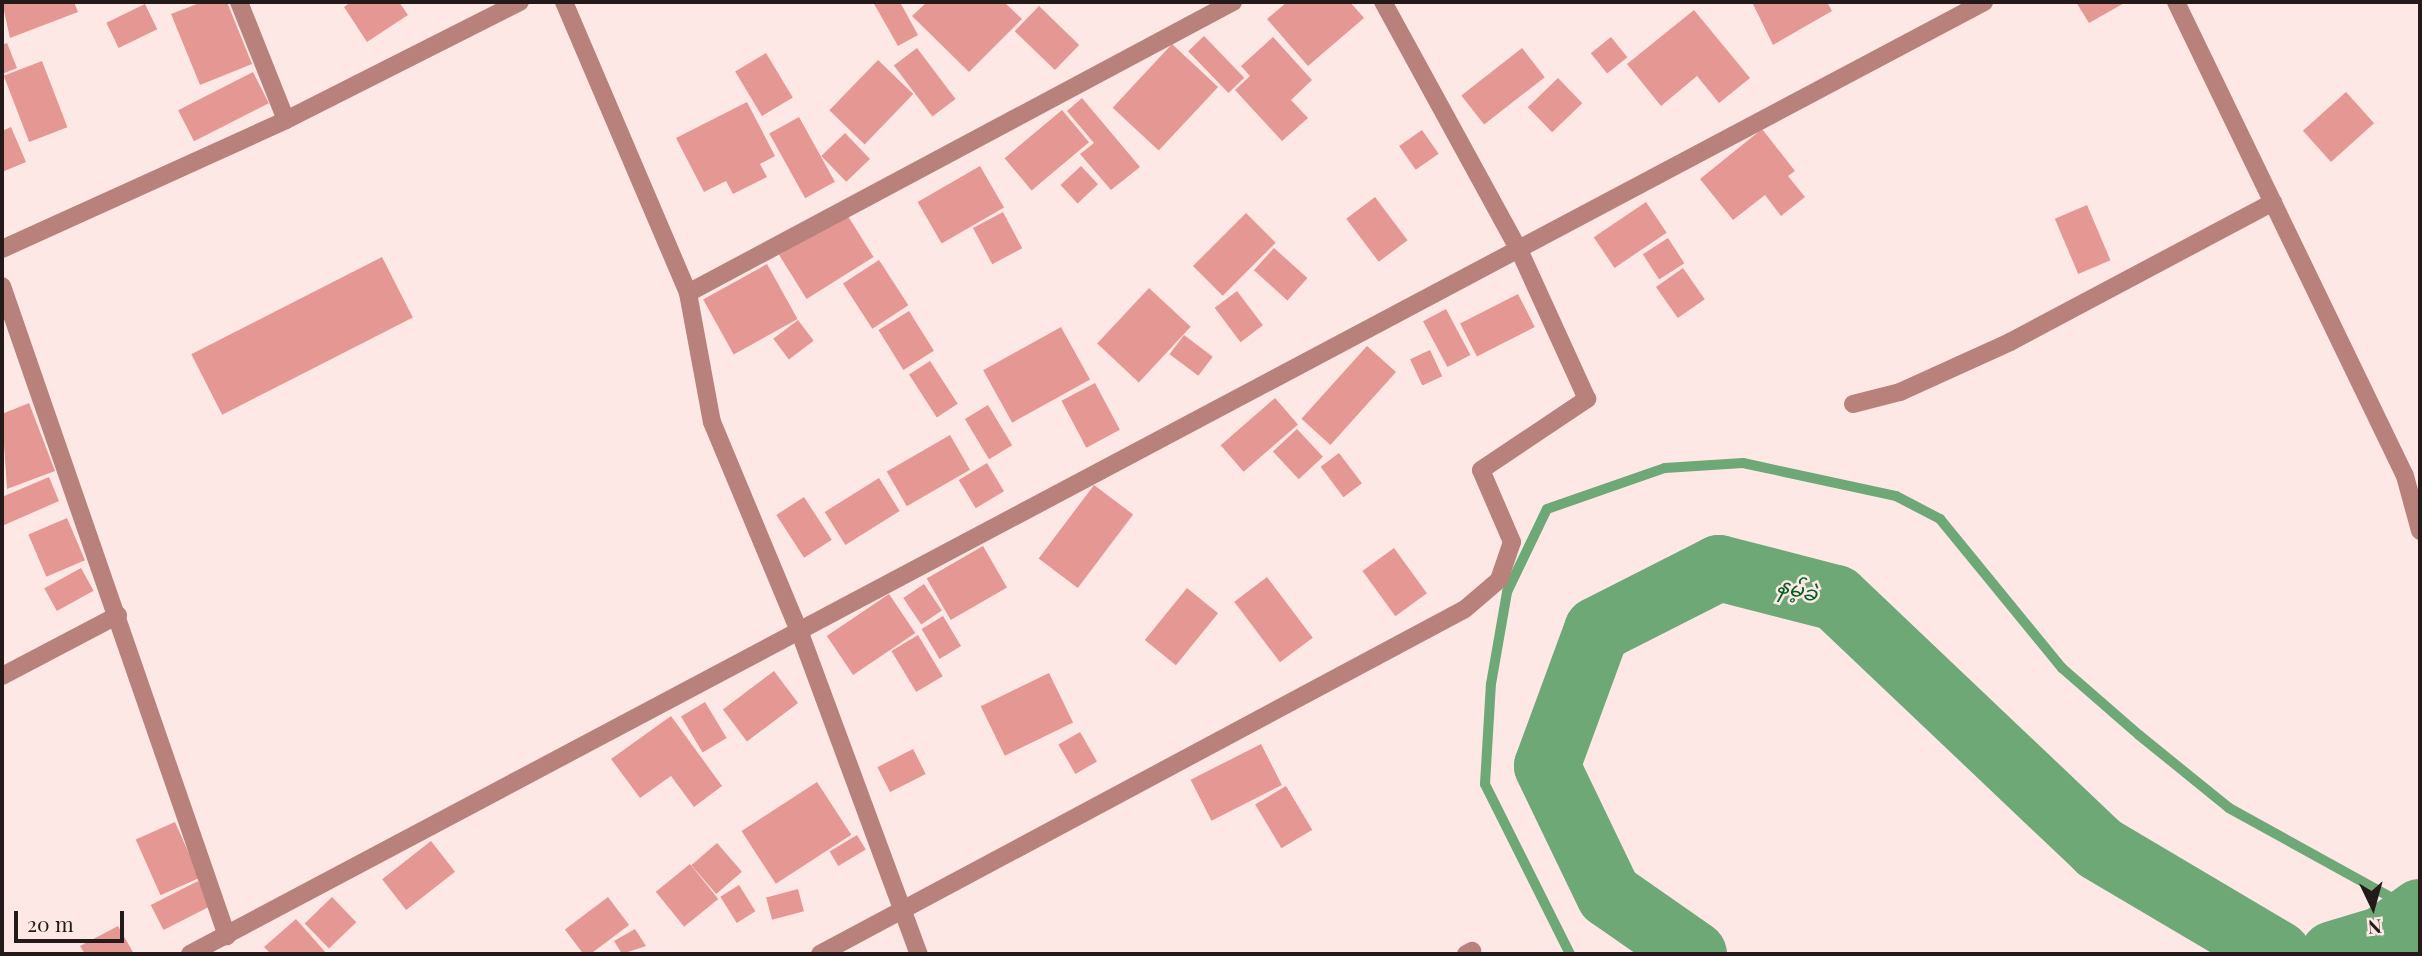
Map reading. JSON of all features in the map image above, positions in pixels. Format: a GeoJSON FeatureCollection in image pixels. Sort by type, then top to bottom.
{"type":"FeatureCollection","features":[{"type":"Feature","properties":{"kind":"street"},"geometry":{"type":"LineString","coordinates":[[239,2],[286,120]]}},
{"type":"Feature","properties":{"kind":"street"},"geometry":{"type":"LineString","coordinates":[[2,249],[286,120],[520,2]]}},
{"type":"Feature","properties":{"kind":"street"},"geometry":{"type":"LineString","coordinates":[[564,2],[688,293],[712,422],[800,633],[919,954]]}},
{"type":"Feature","properties":{"kind":"street"},"geometry":{"type":"LineString","coordinates":[[688,293],[1233,2]]}},
{"type":"Feature","properties":{"kind":"street"},"geometry":{"type":"LineString","coordinates":[[820,954],[1465,609],[1499,580],[1512,542],[1481,470],[1587,400],[1520,252],[1383,2]]}},
{"type":"Feature","properties":{"kind":"street"},"geometry":{"type":"LineString","coordinates":[[190,954],[1520,252],[1984,2]]}},
{"type":"Feature","properties":{"kind":"street"},"geometry":{"type":"LineString","coordinates":[[2176,2],[2273,202],[2412,475],[2420,531]]}},
{"type":"Feature","properties":{"kind":"street"},"geometry":{"type":"LineString","coordinates":[[1853,404],[1900,392],[2010,342],[2273,202]]}},
{"type":"Feature","properties":{"kind":"street"},"geometry":{"type":"LineString","coordinates":[[2,286],[227,936]]}},
{"type":"Feature","properties":{"kind":"street"},"geometry":{"type":"LineString","coordinates":[[2,676],[118,615]]}},
{"type":"Feature","properties":{"kind":"building"},"geometry":{"type":"Polygon","coordinates":[[[2,2],[74,2],[78,12],[10,38],[2,2]]]}},
{"type":"Feature","properties":{"kind":"building"},"geometry":{"type":"Polygon","coordinates":[[[202,2],[227,2],[252,64],[200,85],[171,14],[202,2]]]}},
{"type":"Feature","properties":{"kind":"building"},"geometry":{"type":"Polygon","coordinates":[[[351,2],[399,2],[408,15],[367,42],[344,7],[351,2]]]}},
{"type":"Feature","properties":{"kind":"building"},"geometry":{"type":"Polygon","coordinates":[[[873,2],[900,2],[918,35],[898,46],[873,2]]]}},
{"type":"Feature","properties":{"kind":"building"},"geometry":{"type":"Polygon","coordinates":[[[927,2],[1004,2],[1022,19],[969,72],[912,16],[927,2]]]}},
{"type":"Feature","properties":{"kind":"building"},"geometry":{"type":"Polygon","coordinates":[[[1287,2],[1350,2],[1364,18],[1308,66],[1267,19],[1287,2]]]}},
{"type":"Feature","properties":{"kind":"building"},"geometry":{"type":"Polygon","coordinates":[[[1752,2],[1827,2],[1832,11],[1773,45],[1752,2]]]}},
{"type":"Feature","properties":{"kind":"building"},"geometry":{"type":"Polygon","coordinates":[[[2076,2],[2126,2],[2089,23],[2076,2]]]}},
{"type":"Feature","properties":{"kind":"building"},"geometry":{"type":"Polygon","coordinates":[[[145,4],[157,29],[119,48],[106,23],[145,4]]]}},
{"type":"Feature","properties":{"kind":"building"},"geometry":{"type":"Polygon","coordinates":[[[1039,6],[1079,45],[1055,70],[1015,31],[1039,6]]]}},
{"type":"Feature","properties":{"kind":"building"},"geometry":{"type":"Polygon","coordinates":[[[1694,10],[1750,78],[1719,103],[1697,76],[1661,106],[1627,64],[1694,10]]]}},
{"type":"Feature","properties":{"kind":"building"},"geometry":{"type":"Polygon","coordinates":[[[1204,36],[1244,78],[1228,93],[1188,51],[1204,36]]]}},
{"type":"Feature","properties":{"kind":"building"},"geometry":{"type":"Polygon","coordinates":[[[1273,37],[1312,80],[1291,100],[1308,118],[1282,141],[1235,90],[1250,76],[1241,66],[1273,37]]]}},
{"type":"Feature","properties":{"kind":"building"},"geometry":{"type":"Polygon","coordinates":[[[1611,37],[1627,57],[1607,74],[1591,53],[1611,37]]]}},
{"type":"Feature","properties":{"kind":"building"},"geometry":{"type":"Polygon","coordinates":[[[7,43],[17,68],[2,74],[2,45],[7,43]]]}},
{"type":"Feature","properties":{"kind":"building"},"geometry":{"type":"Polygon","coordinates":[[[1172,44],[1218,87],[1159,151],[1113,108],[1172,44]]]}},
{"type":"Feature","properties":{"kind":"building"},"geometry":{"type":"Polygon","coordinates":[[[917,48],[956,99],[932,117],[894,65],[917,48]]]}},
{"type":"Feature","properties":{"kind":"building"},"geometry":{"type":"Polygon","coordinates":[[[1522,48],[1545,77],[1484,125],[1461,95],[1522,48]]]}},
{"type":"Feature","properties":{"kind":"building"},"geometry":{"type":"Polygon","coordinates":[[[766,53],[793,98],[762,116],[735,72],[766,53]]]}},
{"type":"Feature","properties":{"kind":"building"},"geometry":{"type":"Polygon","coordinates":[[[878,60],[913,94],[865,144],[829,110],[878,60]]]}},
{"type":"Feature","properties":{"kind":"building"},"geometry":{"type":"Polygon","coordinates":[[[42,61],[67,127],[29,142],[4,76],[42,61]]]}},
{"type":"Feature","properties":{"kind":"building"},"geometry":{"type":"Polygon","coordinates":[[[253,72],[269,103],[194,141],[178,110],[253,72]]]}},
{"type":"Feature","properties":{"kind":"building"},"geometry":{"type":"Polygon","coordinates":[[[1558,78],[1582,103],[1552,132],[1528,107],[1558,78]]]}},
{"type":"Feature","properties":{"kind":"building"},"geometry":{"type":"Polygon","coordinates":[[[2346,92],[2374,123],[2331,162],[2303,131],[2346,92]]]}},
{"type":"Feature","properties":{"kind":"building"},"geometry":{"type":"Polygon","coordinates":[[[1082,98],[1140,167],[1111,190],[1080,154],[1094,143],[1067,111],[1082,98]]]}},
{"type":"Feature","properties":{"kind":"building"},"geometry":{"type":"Polygon","coordinates":[[[747,102],[775,156],[760,164],[767,177],[733,194],[726,181],[704,192],[676,138],[747,102]]]}},
{"type":"Feature","properties":{"kind":"building"},"geometry":{"type":"Polygon","coordinates":[[[1062,110],[1089,142],[1032,190],[1005,158],[1062,110]]]}},
{"type":"Feature","properties":{"kind":"building"},"geometry":{"type":"Polygon","coordinates":[[[799,117],[835,182],[805,198],[769,133],[799,117]]]}},
{"type":"Feature","properties":{"kind":"building"},"geometry":{"type":"Polygon","coordinates":[[[11,127],[26,162],[2,172],[2,131],[11,127]]]}},
{"type":"Feature","properties":{"kind":"building"},"geometry":{"type":"Polygon","coordinates":[[[1762,129],[1795,171],[1788,176],[1805,197],[1781,216],[1765,195],[1733,220],[1700,179],[1762,129]]]}},
{"type":"Feature","properties":{"kind":"building"},"geometry":{"type":"Polygon","coordinates":[[[1422,130],[1439,154],[1416,170],[1399,146],[1422,130]]]}},
{"type":"Feature","properties":{"kind":"building"},"geometry":{"type":"Polygon","coordinates":[[[845,133],[870,159],[846,182],[821,156],[845,133]]]}},
{"type":"Feature","properties":{"kind":"building"},"geometry":{"type":"Polygon","coordinates":[[[980,166],[1004,208],[942,244],[918,202],[980,166]]]}},
{"type":"Feature","properties":{"kind":"building"},"geometry":{"type":"Polygon","coordinates":[[[1081,166],[1098,184],[1078,203],[1061,185],[1081,166]]]}},
{"type":"Feature","properties":{"kind":"building"},"geometry":{"type":"Polygon","coordinates":[[[1375,197],[1407,240],[1379,262],[1346,219],[1375,197]]]}},
{"type":"Feature","properties":{"kind":"building"},"geometry":{"type":"Polygon","coordinates":[[[1646,202],[1667,233],[1614,268],[1594,237],[1646,202]]]}},
{"type":"Feature","properties":{"kind":"building"},"geometry":{"type":"Polygon","coordinates":[[[2087,205],[2110,260],[2078,274],[2055,219],[2087,205]]]}},
{"type":"Feature","properties":{"kind":"building"},"geometry":{"type":"Polygon","coordinates":[[[1003,212],[1022,248],[992,264],[973,228],[1003,212]]]}},
{"type":"Feature","properties":{"kind":"building"},"geometry":{"type":"Polygon","coordinates":[[[846,213],[874,257],[807,299],[779,255],[846,213]]]}},
{"type":"Feature","properties":{"kind":"building"},"geometry":{"type":"Polygon","coordinates":[[[1246,213],[1276,243],[1223,296],[1193,266],[1246,213]]]}},
{"type":"Feature","properties":{"kind":"building"},"geometry":{"type":"Polygon","coordinates":[[[1668,238],[1684,263],[1659,279],[1643,254],[1668,238]]]}},
{"type":"Feature","properties":{"kind":"building"},"geometry":{"type":"Polygon","coordinates":[[[1274,248],[1307,278],[1287,300],[1254,270],[1274,248]]]}},
{"type":"Feature","properties":{"kind":"building"},"geometry":{"type":"Polygon","coordinates":[[[382,257],[413,318],[222,415],[191,354],[382,257]]]}},
{"type":"Feature","properties":{"kind":"building"},"geometry":{"type":"Polygon","coordinates":[[[879,260],[908,305],[872,329],[843,283],[879,260]]]}},
{"type":"Feature","properties":{"kind":"building"},"geometry":{"type":"Polygon","coordinates":[[[767,264],[798,319],[734,354],[703,299],[767,264]]]}},
{"type":"Feature","properties":{"kind":"building"},"geometry":{"type":"Polygon","coordinates":[[[1683,268],[1705,299],[1678,318],[1656,287],[1683,268]]]}},
{"type":"Feature","properties":{"kind":"building"},"geometry":{"type":"Polygon","coordinates":[[[1149,288],[1191,327],[1139,382],[1097,344],[1149,288]]]}},
{"type":"Feature","properties":{"kind":"building"},"geometry":{"type":"Polygon","coordinates":[[[1237,291],[1263,325],[1241,342],[1215,308],[1237,291]]]}},
{"type":"Feature","properties":{"kind":"building"},"geometry":{"type":"Polygon","coordinates":[[[1518,294],[1535,327],[1477,356],[1460,324],[1518,294]]]}},
{"type":"Feature","properties":{"kind":"building"},"geometry":{"type":"Polygon","coordinates":[[[1446,309],[1470,355],[1447,367],[1423,321],[1446,309]]]}},
{"type":"Feature","properties":{"kind":"building"},"geometry":{"type":"Polygon","coordinates":[[[909,311],[934,351],[903,370],[878,330],[909,311]]]}},
{"type":"Feature","properties":{"kind":"building"},"geometry":{"type":"Polygon","coordinates":[[[798,320],[814,341],[789,359],[773,339],[798,320]]]}},
{"type":"Feature","properties":{"kind":"building"},"geometry":{"type":"Polygon","coordinates":[[[1061,327],[1090,379],[1012,423],[983,370],[1061,327]]]}},
{"type":"Feature","properties":{"kind":"building"},"geometry":{"type":"Polygon","coordinates":[[[1184,335],[1213,357],[1198,376],[1170,354],[1184,335]]]}},
{"type":"Feature","properties":{"kind":"building"},"geometry":{"type":"Polygon","coordinates":[[[1367,346],[1396,372],[1330,445],[1301,419],[1367,346]]]}},
{"type":"Feature","properties":{"kind":"building"},"geometry":{"type":"Polygon","coordinates":[[[1430,350],[1442,376],[1422,386],[1410,359],[1430,350]]]}},
{"type":"Feature","properties":{"kind":"building"},"geometry":{"type":"Polygon","coordinates":[[[930,361],[958,404],[937,417],[909,375],[930,361]]]}},
{"type":"Feature","properties":{"kind":"building"},"geometry":{"type":"Polygon","coordinates":[[[1095,383],[1120,430],[1086,448],[1061,401],[1095,383]]]}},
{"type":"Feature","properties":{"kind":"building"},"geometry":{"type":"Polygon","coordinates":[[[1275,398],[1298,424],[1244,472],[1221,445],[1275,398]]]}},
{"type":"Feature","properties":{"kind":"building"},"geometry":{"type":"Polygon","coordinates":[[[29,403],[55,471],[7,489],[2,414],[29,403]]]}},
{"type":"Feature","properties":{"kind":"building"},"geometry":{"type":"Polygon","coordinates":[[[988,405],[1012,445],[989,459],[965,419],[988,405]]]}},
{"type":"Feature","properties":{"kind":"building"},"geometry":{"type":"Polygon","coordinates":[[[1297,429],[1323,457],[1299,479],[1273,452],[1297,429]]]}},
{"type":"Feature","properties":{"kind":"building"},"geometry":{"type":"Polygon","coordinates":[[[950,435],[970,470],[907,506],[887,472],[950,435]]]}},
{"type":"Feature","properties":{"kind":"building"},"geometry":{"type":"Polygon","coordinates":[[[1339,453],[1362,483],[1344,497],[1321,467],[1339,453]]]}},
{"type":"Feature","properties":{"kind":"building"},"geometry":{"type":"Polygon","coordinates":[[[987,463],[1004,491],[976,508],[959,480],[987,463]]]}},
{"type":"Feature","properties":{"kind":"building"},"geometry":{"type":"Polygon","coordinates":[[[49,477],[59,501],[2,526],[2,497],[49,477]]]}},
{"type":"Feature","properties":{"kind":"building"},"geometry":{"type":"Polygon","coordinates":[[[879,478],[900,511],[845,545],[825,512],[879,478]]]}},
{"type":"Feature","properties":{"kind":"building"},"geometry":{"type":"Polygon","coordinates":[[[1094,485],[1133,514],[1078,588],[1039,558],[1094,485]]]}},
{"type":"Feature","properties":{"kind":"building"},"geometry":{"type":"Polygon","coordinates":[[[804,497],[832,540],[804,558],[776,515],[804,497]]]}},
{"type":"Feature","properties":{"kind":"building"},"geometry":{"type":"Polygon","coordinates":[[[67,518],[85,560],[46,577],[28,534],[67,518]]]}},
{"type":"Feature","properties":{"kind":"building"},"geometry":{"type":"Polygon","coordinates":[[[983,546],[1007,588],[951,620],[927,578],[983,546]]]}},
{"type":"Feature","properties":{"kind":"building"},"geometry":{"type":"Polygon","coordinates":[[[1394,548],[1427,593],[1395,616],[1362,571],[1394,548]]]}},
{"type":"Feature","properties":{"kind":"building"},"geometry":{"type":"Polygon","coordinates":[[[81,568],[94,591],[57,611],[44,588],[81,568]]]}},
{"type":"Feature","properties":{"kind":"building"},"geometry":{"type":"Polygon","coordinates":[[[1267,577],[1313,638],[1280,662],[1234,602],[1267,577]]]}},
{"type":"Feature","properties":{"kind":"building"},"geometry":{"type":"Polygon","coordinates":[[[924,584],[942,611],[921,625],[903,598],[924,584]]]}},
{"type":"Feature","properties":{"kind":"building"},"geometry":{"type":"Polygon","coordinates":[[[1187,588],[1218,613],[1176,665],[1145,640],[1187,588]]]}},
{"type":"Feature","properties":{"kind":"building"},"geometry":{"type":"Polygon","coordinates":[[[889,594],[915,633],[853,675],[827,636],[889,594]]]}},
{"type":"Feature","properties":{"kind":"building"},"geometry":{"type":"Polygon","coordinates":[[[943,616],[961,646],[940,659],[922,629],[943,616]]]}},
{"type":"Feature","properties":{"kind":"building"},"geometry":{"type":"Polygon","coordinates":[[[918,635],[943,676],[916,692],[891,651],[918,635]]]}},
{"type":"Feature","properties":{"kind":"building"},"geometry":{"type":"Polygon","coordinates":[[[774,671],[798,703],[747,741],[723,710],[774,671]]]}},
{"type":"Feature","properties":{"kind":"building"},"geometry":{"type":"Polygon","coordinates":[[[1049,673],[1073,722],[1005,756],[981,706],[1049,673]]]}},
{"type":"Feature","properties":{"kind":"building"},"geometry":{"type":"Polygon","coordinates":[[[705,702],[727,738],[703,752],[681,716],[705,702]]]}},
{"type":"Feature","properties":{"kind":"building"},"geometry":{"type":"Polygon","coordinates":[[[671,716],[722,786],[694,807],[671,776],[640,798],[611,759],[671,716]]]}},
{"type":"Feature","properties":{"kind":"building"},"geometry":{"type":"Polygon","coordinates":[[[1080,732],[1097,761],[1075,774],[1058,744],[1080,732]]]}},
{"type":"Feature","properties":{"kind":"building"},"geometry":{"type":"Polygon","coordinates":[[[1261,744],[1282,785],[1211,821],[1191,780],[1261,744]]]}},
{"type":"Feature","properties":{"kind":"building"},"geometry":{"type":"Polygon","coordinates":[[[913,749],[926,774],[890,792],[877,767],[913,749]]]}},
{"type":"Feature","properties":{"kind":"building"},"geometry":{"type":"Polygon","coordinates":[[[817,782],[851,835],[776,884],[742,831],[817,782]]]}},
{"type":"Feature","properties":{"kind":"building"},"geometry":{"type":"Polygon","coordinates":[[[1286,786],[1312,830],[1281,848],[1255,805],[1286,786]]]}},
{"type":"Feature","properties":{"kind":"building"},"geometry":{"type":"Polygon","coordinates":[[[175,822],[200,878],[161,895],[136,839],[175,822]]]}},
{"type":"Feature","properties":{"kind":"building"},"geometry":{"type":"Polygon","coordinates":[[[857,835],[866,850],[838,866],[830,851],[857,835]]]}},
{"type":"Feature","properties":{"kind":"building"},"geometry":{"type":"Polygon","coordinates":[[[431,841],[455,872],[406,910],[382,879],[431,841]]]}},
{"type":"Feature","properties":{"kind":"building"},"geometry":{"type":"Polygon","coordinates":[[[717,843],[742,872],[716,894],[691,865],[717,843]]]}},
{"type":"Feature","properties":{"kind":"building"},"geometry":{"type":"Polygon","coordinates":[[[690,864],[718,899],[684,927],[656,892],[690,864]]]}},
{"type":"Feature","properties":{"kind":"building"},"geometry":{"type":"Polygon","coordinates":[[[198,881],[211,906],[163,930],[151,905],[198,881]]]}},
{"type":"Feature","properties":{"kind":"building"},"geometry":{"type":"Polygon","coordinates":[[[739,885],[755,911],[737,923],[720,897],[739,885]]]}},
{"type":"Feature","properties":{"kind":"building"},"geometry":{"type":"Polygon","coordinates":[[[798,889],[804,911],[772,920],[766,898],[798,889]]]}},
{"type":"Feature","properties":{"kind":"building"},"geometry":{"type":"Polygon","coordinates":[[[332,897],[356,922],[329,949],[305,923],[332,897]]]}},
{"type":"Feature","properties":{"kind":"building"},"geometry":{"type":"Polygon","coordinates":[[[608,897],[629,925],[591,954],[583,954],[565,929],[608,897]]]}},
{"type":"Feature","properties":{"kind":"building"},"geometry":{"type":"Polygon","coordinates":[[[296,919],[327,954],[271,954],[264,947],[296,919]]]}},
{"type":"Feature","properties":{"kind":"building"},"geometry":{"type":"Polygon","coordinates":[[[118,926],[134,954],[85,954],[80,946],[118,926]]]}},
{"type":"Feature","properties":{"kind":"building"},"geometry":{"type":"Polygon","coordinates":[[[635,929],[646,946],[622,954],[614,941],[635,929]]]}},
{"type":"Feature","properties":{"kind":"waterway"},"geometry":{"type":"LineString","coordinates":[[1570,954],[1485,784],[1491,684],[1507,592],[1547,509],[1665,468],[1743,463],[1896,496],[1940,519],[2062,668],[2139,735],[2229,808],[2419,913]]}},
{"type":"Feature","properties":{"kind":"waterway","name":"နမ့်ခဲ"},"geometry":{"type":"LineString","coordinates":[[1694,954],[1609,895],[1547,766],[1597,630],[1719,568],[1836,598],[2099,848],[2278,954]]}},
{"type":"Feature","properties":{"kind":"waterway","name":"နမ့်ခဲ"},"geometry":{"type":"LineString","coordinates":[[2333,954],[2383,939],[2420,912]]}}]}
